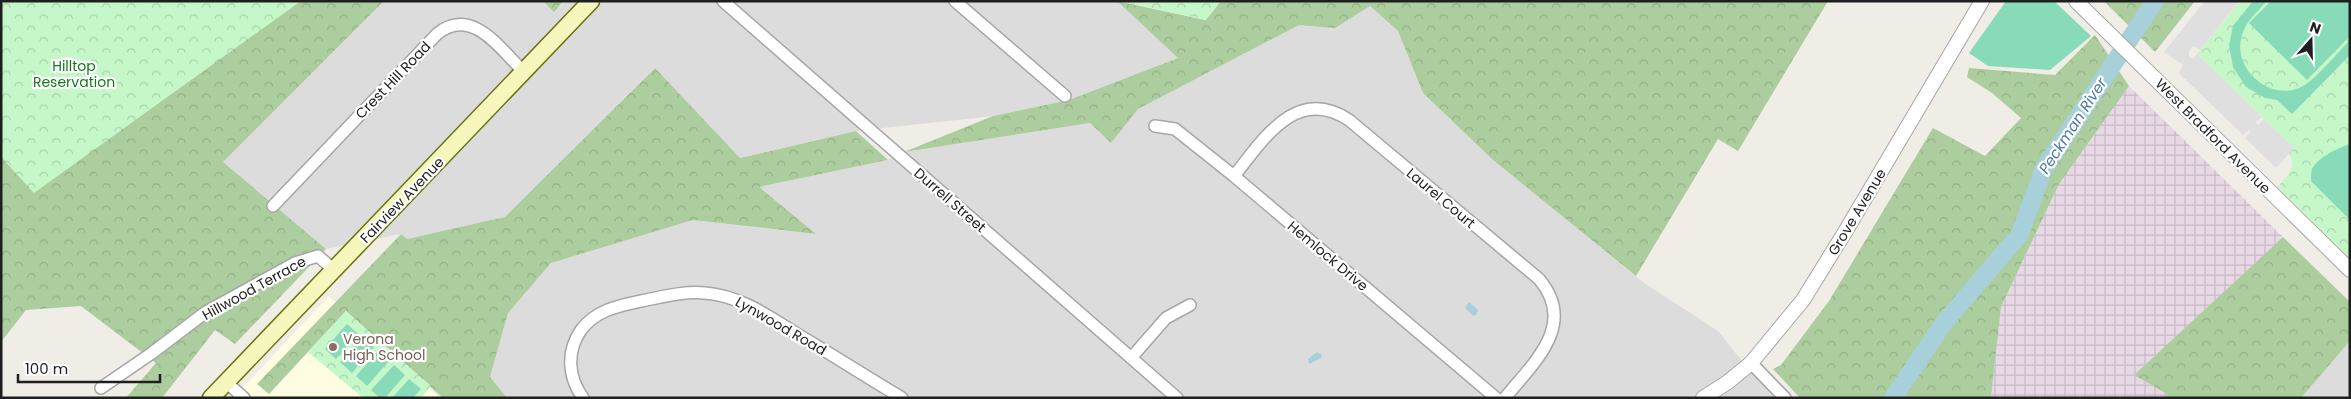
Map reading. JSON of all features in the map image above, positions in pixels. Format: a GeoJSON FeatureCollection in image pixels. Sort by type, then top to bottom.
{"type":"FeatureCollection","features":[{"type":"Feature","properties":{"kind":"main road","name":"Fairview Avenue"},"geometry":{"type":"LineString","coordinates":[[211,398],[592,1]]}},
{"type":"Feature","properties":{"kind":"street","name":"Durrell Street"},"geometry":{"type":"LineString","coordinates":[[723,1],[1177,398]]}},
{"type":"Feature","properties":{"kind":"street"},"geometry":{"type":"LineString","coordinates":[[955,1],[1065,96]]}},
{"type":"Feature","properties":{"kind":"street","name":"Grove Avenue"},"geometry":{"type":"LineString","coordinates":[[1703,398],[1728,382],[1751,363],[1803,300],[1982,1]]}},
{"type":"Feature","properties":{"kind":"street","name":"West Bradford Avenue"},"geometry":{"type":"LineString","coordinates":[[2076,1],[2350,270]]}},
{"type":"Feature","properties":{"kind":"street","name":"Crest Hill Road"},"geometry":{"type":"LineString","coordinates":[[273,206],[437,34],[446,28],[463,24],[480,29],[524,72]]}},
{"type":"Feature","properties":{"kind":"street","name":"Laurel Court"},"geometry":{"type":"LineString","coordinates":[[1234,176],[1276,126],[1289,116],[1304,110],[1320,109],[1335,113],[1349,120],[1539,280],[1549,293],[1554,310],[1552,334],[1544,349],[1505,398]]}},
{"type":"Feature","properties":{"kind":"street","name":"Hemlock Drive"},"geometry":{"type":"LineString","coordinates":[[1155,126],[1175,129],[1234,176],[1496,398]]}},
{"type":"Feature","properties":{"kind":"street","name":"Hillwood Terrace"},"geometry":{"type":"LineString","coordinates":[[101,388],[152,354],[206,312],[295,263],[318,256],[334,270]]}},
{"type":"Feature","properties":{"kind":"street","name":"Lynwood Road"},"geometry":{"type":"LineString","coordinates":[[583,398],[574,382],[570,360],[576,340],[590,320],[605,310],[623,305],[692,292],[719,294],[753,307],[902,398]]}},
{"type":"Feature","properties":{"kind":"street"},"geometry":{"type":"LineString","coordinates":[[1131,358],[1166,318],[1190,306]]}},
{"type":"Feature","properties":{"kind":"street"},"geometry":{"type":"LineString","coordinates":[[1751,363],[1785,398]]}},
{"type":"Feature","properties":{"kind":"street"},"geometry":{"type":"LineString","coordinates":[[226,382],[244,398]]}},
{"type":"Feature","properties":{"kind":"shaded area"},"geometry":{"type":"Polygon","coordinates":[[[384,1],[543,1],[554,11],[563,1],[1117,1],[1178,58],[1069,100],[993,116],[856,131],[740,158],[654,68],[505,218],[406,239],[401,234],[326,249],[222,163],[384,1]]]}},
{"type":"Feature","properties":{"kind":"shaded area"},"geometry":{"type":"Polygon","coordinates":[[[2205,1],[2239,1],[2200,50],[2193,46],[2189,51],[2189,56],[2193,59],[2197,54],[2262,117],[2256,122],[2258,125],[2264,119],[2294,148],[2276,168],[2245,138],[2251,132],[2249,130],[2243,135],[2179,73],[2183,65],[2164,52],[2205,1]]]}},
{"type":"Feature","properties":{"kind":"shaded area"},"geometry":{"type":"Polygon","coordinates":[[[1370,6],[1398,31],[1423,93],[1493,160],[1644,283],[1718,331],[1746,366],[1751,366],[1792,398],[507,398],[490,377],[508,313],[551,263],[693,220],[815,234],[758,187],[888,160],[904,152],[1090,123],[1111,143],[1137,109],[1299,25],[1335,27],[1370,6]]]}},
{"type":"Feature","properties":{"kind":"shaded area"},"geometry":{"type":"Polygon","coordinates":[[[2129,86],[2283,237],[2134,375],[2167,394],[2164,398],[1991,398],[2001,307],[2059,184],[2129,86]]]}},
{"type":"Feature","properties":{"kind":"shaded area","name":"Verona High School"},"geometry":{"type":"Polygon","coordinates":[[[329,296],[440,398],[233,398],[329,296]]]}},
{"type":"Feature","properties":{"kind":"shaded area"},"geometry":{"type":"Polygon","coordinates":[[[2350,341],[2350,398],[2301,398],[2350,341]]]}},
{"type":"Feature","properties":{"kind":"green space"},"geometry":{"type":"Polygon","coordinates":[[[1,1],[384,1],[223,162],[326,249],[235,344],[215,330],[162,398],[126,398],[156,363],[81,306],[26,310],[1,342],[1,1]]]}},
{"type":"Feature","properties":{"kind":"green space","name":"Hilltop Reservation"},"geometry":{"type":"Polygon","coordinates":[[[1,1],[301,1],[34,193],[1,157],[1,1]]]}},
{"type":"Feature","properties":{"kind":"green space"},"geometry":{"type":"Polygon","coordinates":[[[543,1],[563,1],[554,12],[543,1]]]}},
{"type":"Feature","properties":{"kind":"green space"},"geometry":{"type":"Polygon","coordinates":[[[1117,1],[1205,20],[1221,1],[1828,1],[1738,151],[1718,139],[1636,276],[1493,160],[1423,93],[1398,31],[1370,6],[1335,28],[1299,25],[1138,109],[1111,143],[1090,123],[904,152],[993,116],[1069,100],[1178,58],[1117,1]]]}},
{"type":"Feature","properties":{"kind":"green space"},"geometry":{"type":"Polygon","coordinates":[[[1120,1],[1221,1],[1206,20],[1120,1]]]}},
{"type":"Feature","properties":{"kind":"green space"},"geometry":{"type":"Polygon","coordinates":[[[2006,1],[2054,1],[2091,36],[2050,70],[1988,66],[1969,53],[2006,1]]]}},
{"type":"Feature","properties":{"kind":"green space"},"geometry":{"type":"Polygon","coordinates":[[[2104,1],[2195,1],[2155,52],[2104,1]]]}},
{"type":"Feature","properties":{"kind":"green space"},"geometry":{"type":"Polygon","coordinates":[[[2240,1],[2350,1],[2350,258],[2278,187],[2292,168],[2289,154],[2294,148],[2197,54],[2240,1]]]}},
{"type":"Feature","properties":{"kind":"green space"},"geometry":{"type":"Polygon","coordinates":[[[2253,1],[2267,1],[2246,25],[2240,47],[2242,59],[2248,70],[2256,80],[2267,86],[2278,90],[2291,90],[2303,86],[2320,72],[2350,40],[2350,55],[2292,114],[2277,100],[2265,98],[2246,87],[2233,67],[2229,45],[2233,26],[2253,1]]]}},
{"type":"Feature","properties":{"kind":"green space"},"geometry":{"type":"Polygon","coordinates":[[[2271,1],[2350,1],[2350,36],[2307,80],[2249,23],[2271,1]]]}},
{"type":"Feature","properties":{"kind":"green space"},"geometry":{"type":"Polygon","coordinates":[[[2095,35],[2129,86],[2059,184],[2001,307],[1991,398],[1800,398],[1773,369],[1781,365],[1829,301],[1933,128],[1985,156],[2021,118],[1992,93],[1967,77],[1969,68],[2055,75],[2095,35]]]}},
{"type":"Feature","properties":{"kind":"green space"},"geometry":{"type":"Polygon","coordinates":[[[655,68],[740,158],[856,131],[888,160],[759,187],[816,234],[693,220],[551,263],[508,313],[490,377],[507,398],[443,398],[346,311],[269,394],[257,384],[401,234],[407,239],[505,217],[655,68]]]}},
{"type":"Feature","properties":{"kind":"green space"},"geometry":{"type":"Polygon","coordinates":[[[2350,144],[2350,220],[2311,181],[2311,173],[2315,165],[2323,157],[2350,144]]]}},
{"type":"Feature","properties":{"kind":"green space"},"geometry":{"type":"Polygon","coordinates":[[[2283,237],[2350,302],[2350,341],[2301,398],[2164,398],[2167,394],[2134,375],[2283,237]]]}},
{"type":"Feature","properties":{"kind":"green space"},"geometry":{"type":"Polygon","coordinates":[[[346,311],[431,386],[421,398],[363,398],[308,352],[346,311]]]}},
{"type":"Feature","properties":{"kind":"green space"},"geometry":{"type":"Polygon","coordinates":[[[347,324],[358,334],[336,359],[325,349],[347,324]]]}},
{"type":"Feature","properties":{"kind":"green space"},"geometry":{"type":"Polygon","coordinates":[[[362,337],[374,347],[352,373],[340,362],[362,337]]]}},
{"type":"Feature","properties":{"kind":"green space"},"geometry":{"type":"Polygon","coordinates":[[[378,351],[389,361],[367,386],[356,376],[378,351]]]}},
{"type":"Feature","properties":{"kind":"green space"},"geometry":{"type":"Polygon","coordinates":[[[394,365],[405,375],[385,398],[380,398],[371,390],[394,365]]]}},
{"type":"Feature","properties":{"kind":"green space"},"geometry":{"type":"Polygon","coordinates":[[[409,379],[421,389],[413,398],[392,398],[409,379]]]}},
{"type":"Feature","properties":{"kind":"water"},"geometry":{"type":"Polygon","coordinates":[[[1469,302],[1478,310],[1476,315],[1473,316],[1465,308],[1469,302]]]}},
{"type":"Feature","properties":{"kind":"water"},"geometry":{"type":"Polygon","coordinates":[[[1317,352],[1322,355],[1321,358],[1309,364],[1308,359],[1317,352]]]}},
{"type":"Feature","properties":{"kind":"waterway","name":"Peckman River"},"geometry":{"type":"LineString","coordinates":[[1893,398],[1943,324],[2020,234],[2043,170],[2155,1]]}},
{"type":"Feature","properties":{"kind":"place","name":"Verona High School"},"geometry":{"type":"Point","coordinates":[333,347]}}]}
